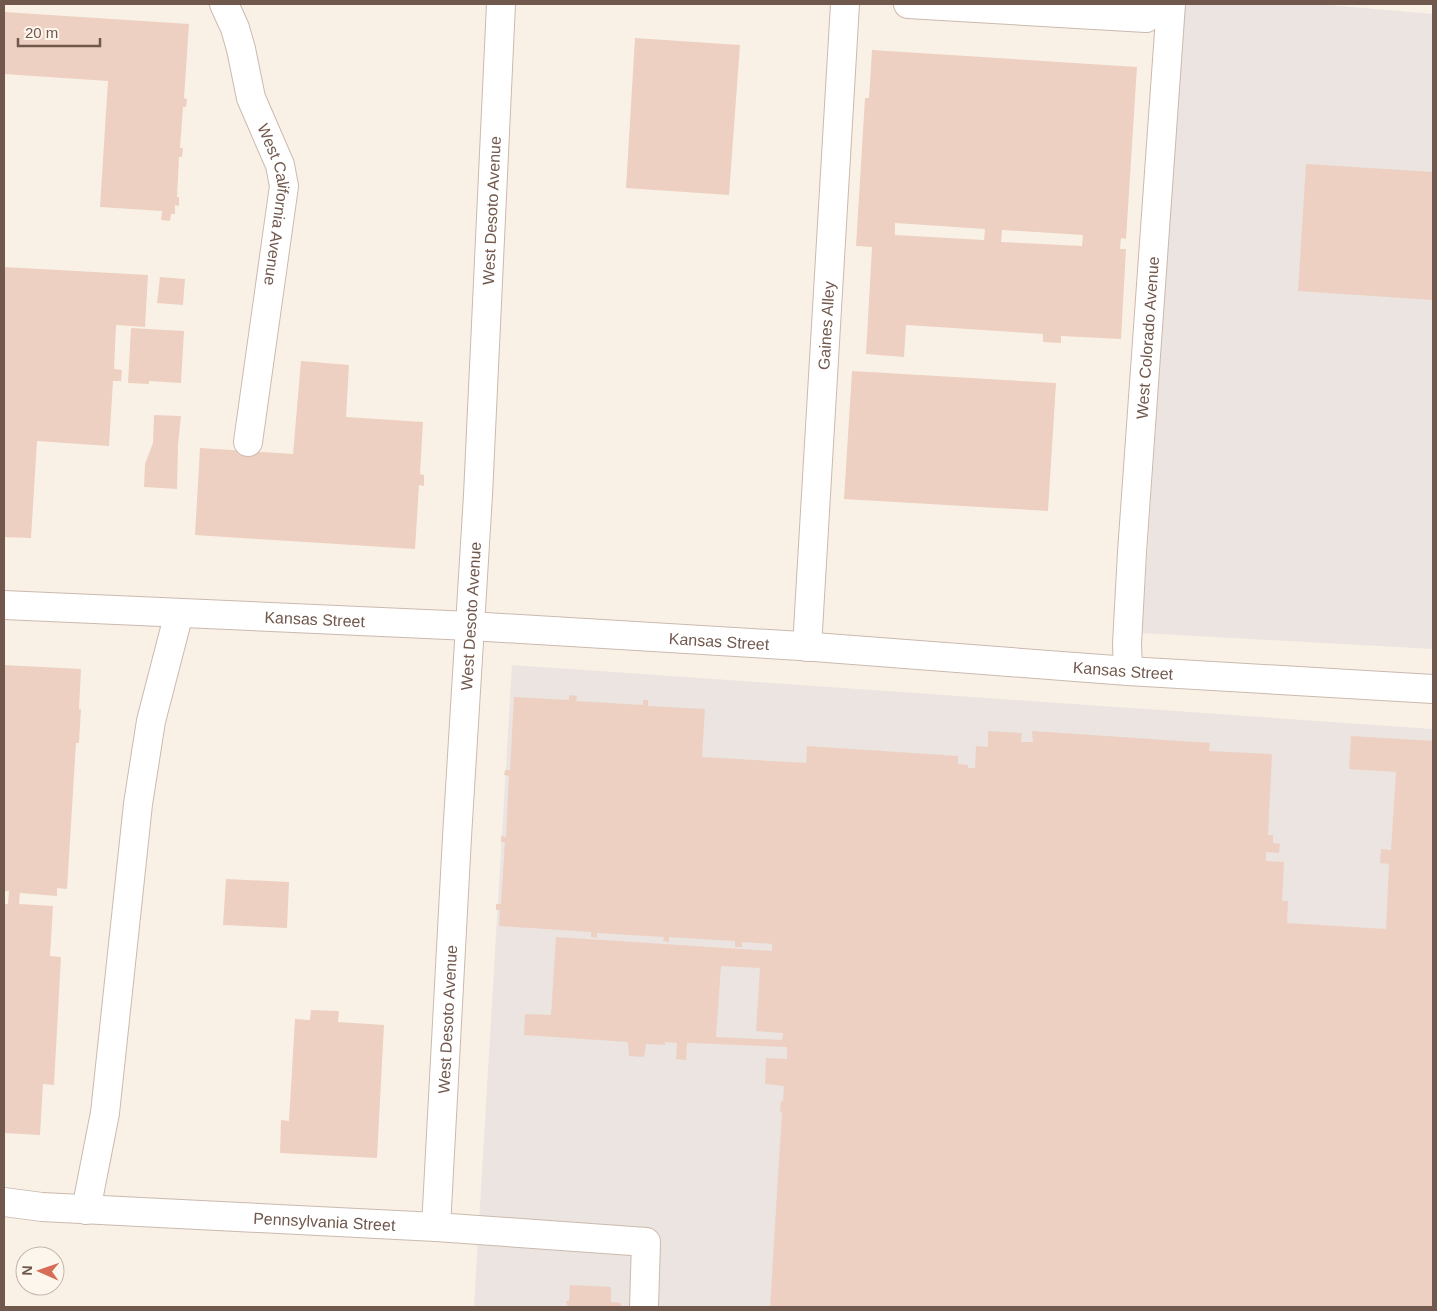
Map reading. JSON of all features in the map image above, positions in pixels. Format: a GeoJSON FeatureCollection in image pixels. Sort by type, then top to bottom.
{"type":"FeatureCollection","features":[{"type":"Feature","properties":{"kind":"street","name":"West California Avenue"},"geometry":{"type":"LineString","coordinates":[[224,4],[235,28],[251,98],[280,165],[284,186],[248,442]]}},
{"type":"Feature","properties":{"kind":"street","name":"West Desoto Avenue"},"geometry":{"type":"LineString","coordinates":[[436,1227],[456,847],[479,485],[502,4]]}},
{"type":"Feature","properties":{"kind":"street","name":"Gaines Alley"},"geometry":{"type":"LineString","coordinates":[[807,647],[845,4]]}},
{"type":"Feature","properties":{"kind":"street"},"geometry":{"type":"LineString","coordinates":[[908,4],[1146,18],[1157,4]]}},
{"type":"Feature","properties":{"kind":"street","name":"West Colorado Avenue"},"geometry":{"type":"LineString","coordinates":[[1128,671],[1127,644],[1132,552],[1171,4]]}},
{"type":"Feature","properties":{"kind":"street","name":"Kansas Street"},"geometry":{"type":"LineString","coordinates":[[4,605],[470,626],[807,647],[1128,671],[1433,689]]}},
{"type":"Feature","properties":{"kind":"street"},"geometry":{"type":"LineString","coordinates":[[86,1210],[105,1113],[138,804],[151,721],[179,613]]}},
{"type":"Feature","properties":{"kind":"street","name":"Pennsylvania Street"},"geometry":{"type":"LineString","coordinates":[[4,1202],[86,1210],[436,1227],[646,1242],[644,1307]]}},
{"type":"Feature","properties":{"kind":"shaded area"},"geometry":{"type":"Polygon","coordinates":[[[1184,4],[1317,4],[1433,14],[1433,649],[1142,633],[1184,4]]]}},
{"type":"Feature","properties":{"kind":"shaded area"},"geometry":{"type":"Polygon","coordinates":[[[512,665],[1433,729],[1433,1307],[474,1307],[512,665]]]}},
{"type":"Feature","properties":{"kind":"building"},"geometry":{"type":"Polygon","coordinates":[[[4,12],[189,24],[184,98],[187,99],[186,107],[183,107],[180,148],[183,148],[182,157],[179,157],[177,197],[179,197],[179,206],[175,205],[175,214],[171,214],[170,221],[161,220],[162,211],[100,207],[108,81],[4,74],[4,12]]]}},
{"type":"Feature","properties":{"kind":"building"},"geometry":{"type":"Polygon","coordinates":[[[635,38],[740,45],[729,195],[626,188],[635,38]]]}},
{"type":"Feature","properties":{"kind":"building"},"geometry":{"type":"Polygon","coordinates":[[[872,50],[1137,67],[1126,239],[1121,238],[1120,249],[1126,249],[1121,339],[1061,336],[1061,343],[1043,342],[1043,334],[906,325],[904,357],[866,354],[872,247],[856,246],[865,98],[869,98],[872,50]],[[895,223],[895,235],[984,240],[985,229],[895,223]],[[1002,230],[1001,242],[1082,246],[1083,235],[1002,230]]]}},
{"type":"Feature","properties":{"kind":"building"},"geometry":{"type":"Polygon","coordinates":[[[1306,164],[1433,172],[1433,300],[1298,291],[1306,164]]]}},
{"type":"Feature","properties":{"kind":"building"},"geometry":{"type":"Polygon","coordinates":[[[4,267],[148,275],[145,327],[116,325],[114,369],[122,370],[121,381],[113,381],[109,446],[37,441],[31,538],[4,537],[4,267]]]}},
{"type":"Feature","properties":{"kind":"building"},"geometry":{"type":"Polygon","coordinates":[[[160,277],[185,279],[183,305],[157,303],[160,277]]]}},
{"type":"Feature","properties":{"kind":"building"},"geometry":{"type":"Polygon","coordinates":[[[131,328],[184,331],[181,383],[149,381],[149,384],[128,383],[131,328]]]}},
{"type":"Feature","properties":{"kind":"building"},"geometry":{"type":"Polygon","coordinates":[[[301,361],[349,365],[346,417],[423,422],[420,474],[424,475],[424,486],[419,485],[415,549],[195,535],[200,448],[293,454],[301,361]]]}},
{"type":"Feature","properties":{"kind":"building"},"geometry":{"type":"Polygon","coordinates":[[[852,371],[1056,383],[1048,511],[844,499],[852,371]]]}},
{"type":"Feature","properties":{"kind":"building"},"geometry":{"type":"Polygon","coordinates":[[[154,415],[181,416],[177,489],[144,487],[145,464],[153,443],[154,415]]]}},
{"type":"Feature","properties":{"kind":"building"},"geometry":{"type":"Polygon","coordinates":[[[4,665],[81,669],[79,743],[76,743],[67,889],[57,888],[57,896],[20,893],[19,904],[53,906],[50,956],[61,957],[54,1085],[43,1084],[40,1135],[4,1133],[4,904],[8,904],[9,891],[4,891],[4,665]]]}},
{"type":"Feature","properties":{"kind":"building"},"geometry":{"type":"Polygon","coordinates":[[[569,695],[577,696],[576,701],[643,705],[643,700],[648,700],[648,706],[705,709],[702,757],[806,763],[807,746],[958,756],[958,764],[968,765],[968,768],[975,768],[976,746],[988,747],[988,731],[1022,733],[1021,742],[1033,742],[1032,731],[1210,743],[1209,751],[1272,754],[1268,835],[1273,835],[1273,843],[1280,844],[1279,853],[1266,852],[1266,861],[1284,862],[1282,901],[1288,901],[1287,923],[1386,929],[1389,864],[1380,863],[1381,849],[1391,850],[1396,772],[1349,769],[1351,736],[1433,741],[1433,1307],[770,1307],[782,1112],[780,1112],[784,1086],[765,1084],[766,1058],[787,1059],[787,1047],[687,1043],[686,1060],[676,1059],[677,1043],[665,1042],[665,1045],[646,1044],[644,1057],[629,1056],[628,1042],[524,1035],[525,1014],[551,1015],[556,937],[772,951],[772,944],[742,942],[742,947],[735,947],[735,941],[669,937],[669,942],[663,941],[664,937],[597,933],[597,938],[591,937],[591,932],[499,926],[500,910],[496,910],[496,904],[501,904],[505,842],[501,842],[501,836],[506,837],[509,776],[504,775],[505,770],[510,770],[514,697],[569,700],[569,695]],[[721,966],[716,1037],[782,1040],[783,1033],[756,1031],[760,968],[721,966]]]}},
{"type":"Feature","properties":{"kind":"building"},"geometry":{"type":"Polygon","coordinates":[[[226,879],[289,882],[287,928],[223,925],[226,879]]]}},
{"type":"Feature","properties":{"kind":"building"},"geometry":{"type":"Polygon","coordinates":[[[311,1010],[339,1011],[338,1022],[384,1025],[377,1158],[280,1153],[281,1120],[289,1121],[295,1019],[310,1020],[311,1010]]]}},
{"type":"Feature","properties":{"kind":"building"},"geometry":{"type":"Polygon","coordinates":[[[570,1285],[611,1287],[611,1302],[621,1303],[621,1307],[568,1307],[566,1301],[569,1301],[570,1285]]]}}]}
